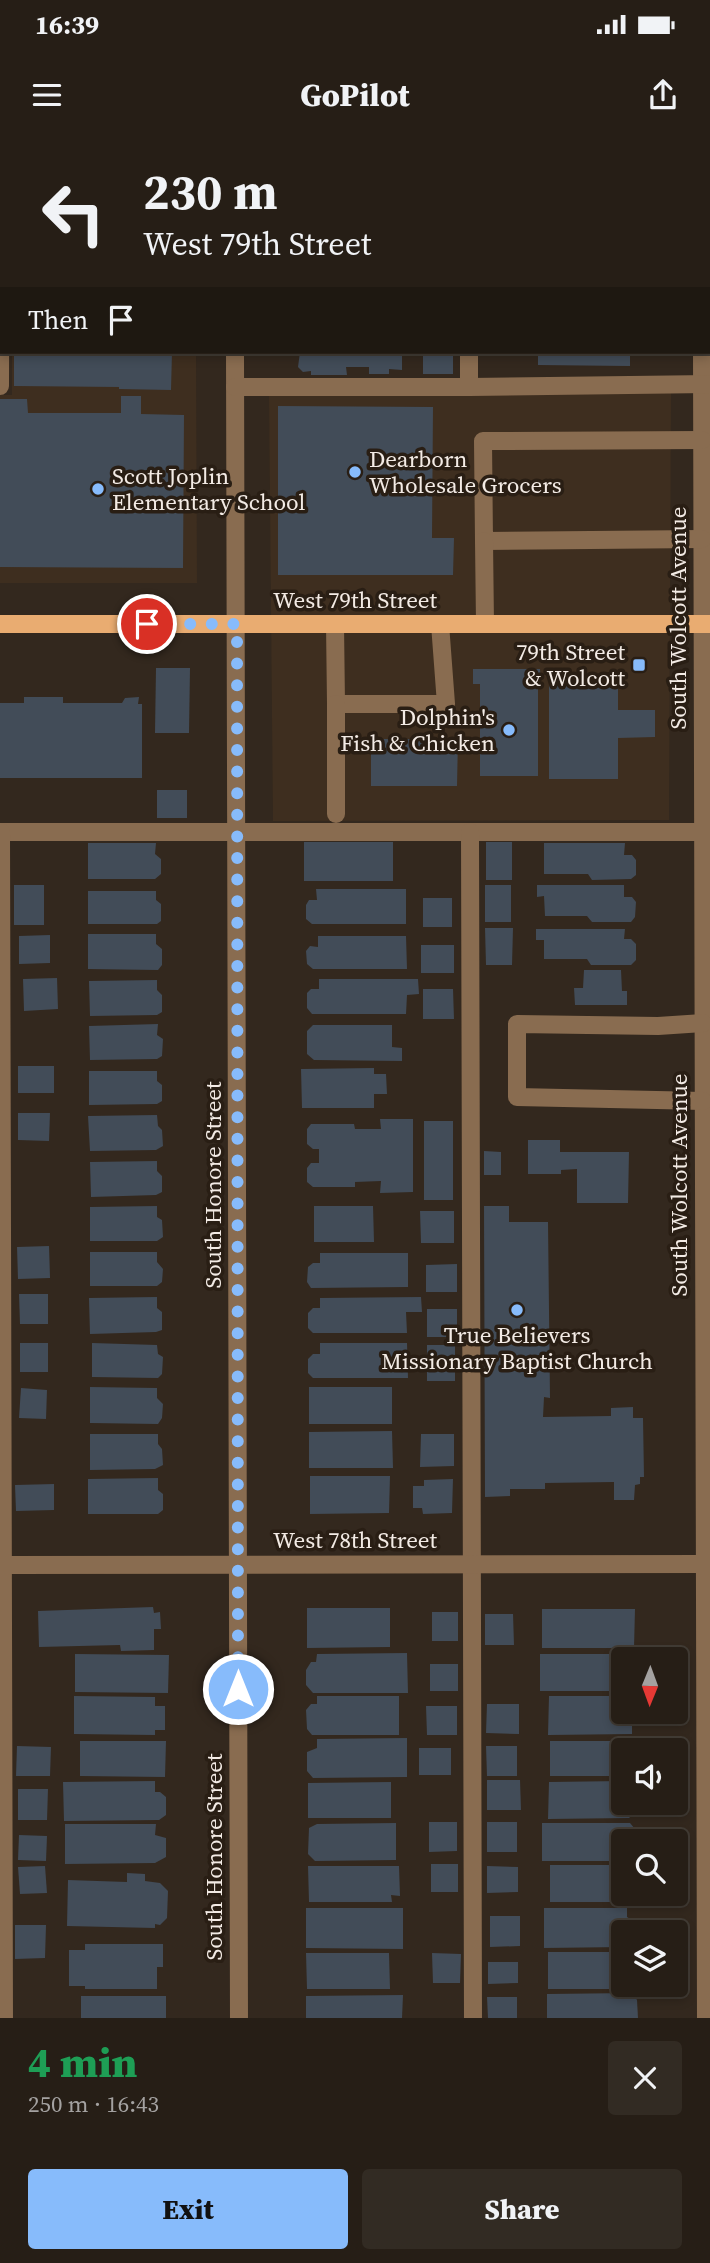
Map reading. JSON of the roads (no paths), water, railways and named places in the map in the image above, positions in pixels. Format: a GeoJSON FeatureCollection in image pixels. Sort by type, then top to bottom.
{"type":"FeatureCollection","features":[{"type":"Feature","properties":{"kind":"main road","name":"West 79th Street"},"geometry":{"type":"LineString","coordinates":[[0,624],[706,624]]}},
{"type":"Feature","properties":{"kind":"street"},"geometry":{"type":"LineString","coordinates":[[0,354],[0,386]]}},
{"type":"Feature","properties":{"kind":"street","name":"South Honore Street"},"geometry":{"type":"LineString","coordinates":[[235,354],[239,2018]]}},
{"type":"Feature","properties":{"kind":"street"},"geometry":{"type":"LineString","coordinates":[[469,354],[469,387]]}},
{"type":"Feature","properties":{"kind":"street","name":"South Wolcott Avenue"},"geometry":{"type":"LineString","coordinates":[[702,354],[706,384],[702,440],[706,502],[702,539],[706,624],[703,1023],[707,1564],[706,2018]]}},
{"type":"Feature","properties":{"kind":"street"},"geometry":{"type":"LineString","coordinates":[[235,387],[706,384]]}},
{"type":"Feature","properties":{"kind":"street"},"geometry":{"type":"LineString","coordinates":[[485,624],[483,441],[702,440]]}},
{"type":"Feature","properties":{"kind":"street"},"geometry":{"type":"LineString","coordinates":[[484,541],[702,539]]}},
{"type":"Feature","properties":{"kind":"street"},"geometry":{"type":"LineString","coordinates":[[335,624],[336,814]]}},
{"type":"Feature","properties":{"kind":"street"},"geometry":{"type":"LineString","coordinates":[[336,704],[446,704],[440,624]]}},
{"type":"Feature","properties":{"kind":"street"},"geometry":{"type":"LineString","coordinates":[[4,2018],[1,832],[706,832]]}},
{"type":"Feature","properties":{"kind":"street"},"geometry":{"type":"LineString","coordinates":[[470,832],[473,2018]]}},
{"type":"Feature","properties":{"kind":"street"},"geometry":{"type":"LineString","coordinates":[[703,1023],[658,1026],[517,1024],[517,1097],[703,1101]]}},
{"type":"Feature","properties":{"kind":"street","name":"West 78th Street"},"geometry":{"type":"LineString","coordinates":[[2,1565],[707,1564]]}},
{"type":"Feature","properties":{"kind":"place","name":"Dearborn Wholesale Grocers"},"geometry":{"type":"Point","coordinates":[355,472]}},
{"type":"Feature","properties":{"kind":"place","name":"Scott Joplin Elementary School"},"geometry":{"type":"Point","coordinates":[98,489]}},
{"type":"Feature","properties":{"kind":"place","name":"79th Street & Wolcott"},"geometry":{"type":"Point","coordinates":[639,665]}},
{"type":"Feature","properties":{"kind":"place","name":"Dolphin's Fish & Chicken"},"geometry":{"type":"Point","coordinates":[509,730]}},
{"type":"Feature","properties":{"kind":"place","name":"True Believers Missionary Baptist Church"},"geometry":{"type":"Point","coordinates":[517,1310]}}]}
